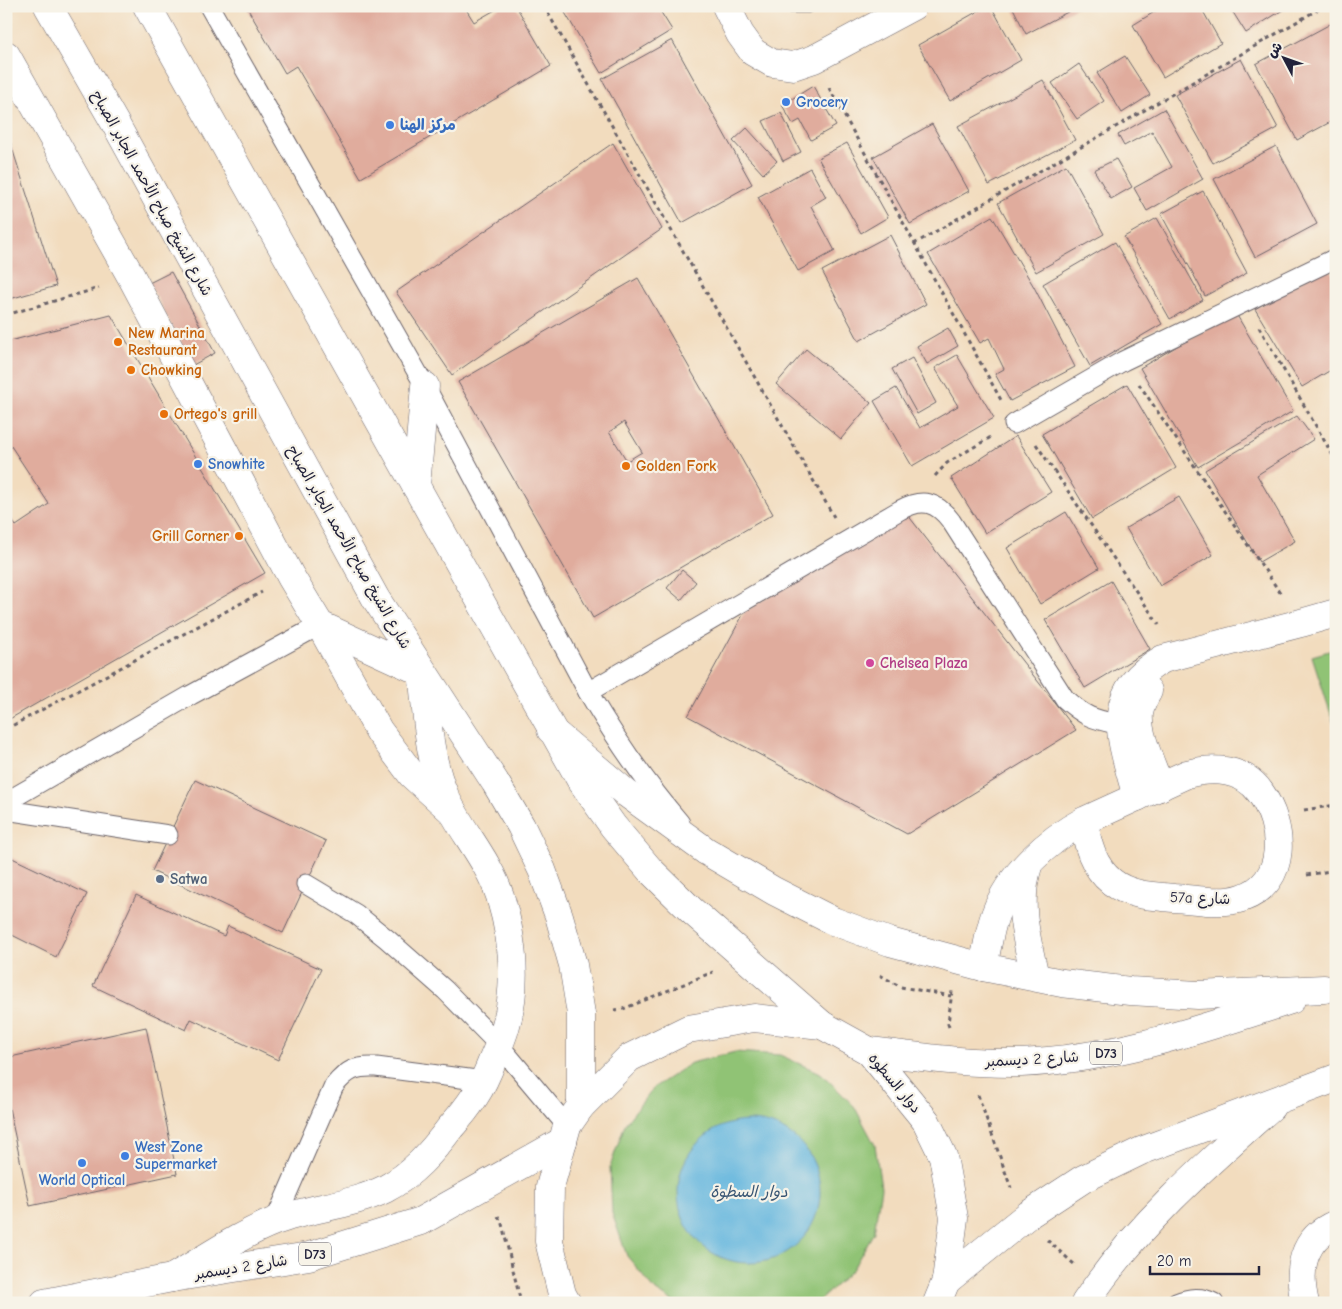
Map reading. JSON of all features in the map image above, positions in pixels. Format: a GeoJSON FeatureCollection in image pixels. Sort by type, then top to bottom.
{"type":"FeatureCollection","features":[{"type":"Feature","properties":{"kind":"main road","name":"شارع الشيخ صباح الأحمد الجابر الصباح"},"geometry":{"type":"LineString","coordinates":[[48,6],[115,123],[371,592],[495,782],[521,826],[542,870],[560,916],[573,964],[581,1014],[571,1124]]}},
{"type":"Feature","properties":{"kind":"main road"},"geometry":{"type":"LineString","coordinates":[[147,6],[580,779],[613,826],[650,870],[691,910],[822,1025]]}},
{"type":"Feature","properties":{"kind":"main road"},"geometry":{"type":"LineString","coordinates":[[726,6],[740,34],[753,52],[772,63],[793,66],[814,59],[912,6]]}},
{"type":"Feature","properties":{"kind":"main road"},"geometry":{"type":"LineString","coordinates":[[6,55],[132,278],[291,576],[379,731],[412,775],[453,812]]}},
{"type":"Feature","properties":{"kind":"main road"},"geometry":{"type":"LineString","coordinates":[[416,486],[425,386]]}},
{"type":"Feature","properties":{"kind":"main road"},"geometry":{"type":"LineString","coordinates":[[1148,792],[1122,742],[1120,725],[1121,709],[1127,693],[1136,679],[1148,667],[1163,659],[1179,654],[1336,613]]}},
{"type":"Feature","properties":{"kind":"main road"},"geometry":{"type":"LineString","coordinates":[[1148,792],[1139,713],[1149,689],[1160,678],[1301,623]]}},
{"type":"Feature","properties":{"kind":"main road"},"geometry":{"type":"LineString","coordinates":[[172,1278],[249,1233],[275,1221],[296,1214],[362,1199],[402,1178],[429,1155],[475,1096],[484,1081],[507,1024],[512,990],[512,956],[508,924],[499,893],[488,870],[453,812],[436,774],[422,672],[320,625]]}},
{"type":"Feature","properties":{"kind":"main road"},"geometry":{"type":"LineString","coordinates":[[551,730],[626,793],[706,851],[774,891],[833,921],[890,942],[983,967],[1062,983],[1130,991],[1198,995],[1330,988]]}},
{"type":"Feature","properties":{"kind":"main road","name":"57a شارع"},"geometry":{"type":"LineString","coordinates":[[983,967],[996,914],[1007,890],[1053,840],[1068,829],[1084,821],[1187,774],[1202,770],[1232,772],[1246,779],[1258,789],[1273,815],[1279,845],[1278,858],[1273,871],[1265,882],[1243,898],[1230,901],[1137,894],[1118,886],[1103,873],[1095,862],[1090,850],[1084,821]]}},
{"type":"Feature","properties":{"kind":"main road"},"geometry":{"type":"LineString","coordinates":[[1028,865],[1024,879],[1022,909],[1035,977]]}},
{"type":"Feature","properties":{"kind":"main road","name":"شارع 2 ديسمبر"},"geometry":{"type":"LineString","coordinates":[[869,1050],[964,1062],[1021,1063],[1077,1058],[1132,1049],[1186,1034],[1330,988]]}},
{"type":"Feature","properties":{"kind":"main road","name":"دوار السطوه"},"geometry":{"type":"LineString","coordinates":[[567,1303],[562,1294],[549,1242],[550,1187],[571,1124],[629,1058],[688,1029],[754,1018],[822,1025],[869,1050],[926,1121],[943,1156],[954,1218],[942,1292]]}},
{"type":"Feature","properties":{"kind":"main road"},"geometry":{"type":"LineString","coordinates":[[942,1292],[1028,1215],[1084,1179],[1141,1150],[1336,1078]]}},
{"type":"Feature","properties":{"kind":"main road"},"geometry":{"type":"LineString","coordinates":[[1091,1293],[1133,1239],[1172,1197],[1281,1098]]}},
{"type":"Feature","properties":{"kind":"main road","name":"شارع 2 ديسمبر"},"geometry":{"type":"LineString","coordinates":[[44,1303],[172,1278],[309,1256],[421,1221],[571,1124]]}},
{"type":"Feature","properties":{"kind":"main road"},"geometry":{"type":"LineString","coordinates":[[1304,1303],[1300,1271],[1305,1253],[1316,1238],[1330,1226],[1336,1224]]}},
{"type":"Feature","properties":{"kind":"lane"},"geometry":{"type":"LineString","coordinates":[[210,6],[425,386],[608,727],[654,791],[706,851]]}},
{"type":"Feature","properties":{"kind":"lane"},"geometry":{"type":"LineString","coordinates":[[1017,422],[1123,361],[1336,258]]}},
{"type":"Feature","properties":{"kind":"lane"},"geometry":{"type":"LineString","coordinates":[[588,692],[910,504],[922,502],[934,504],[944,511],[1065,699],[1077,710],[1092,719],[1120,725]]}},
{"type":"Feature","properties":{"kind":"lane"},"geometry":{"type":"LineString","coordinates":[[6,802],[320,625]]}},
{"type":"Feature","properties":{"kind":"lane"},"geometry":{"type":"LineString","coordinates":[[6,810],[168,835]]}},
{"type":"Feature","properties":{"kind":"lane"},"geometry":{"type":"LineString","coordinates":[[306,884],[356,914],[444,990],[499,1045],[571,1124]]}},
{"type":"Feature","properties":{"kind":"lane"},"geometry":{"type":"LineString","coordinates":[[275,1221],[334,1086],[341,1076],[352,1069],[364,1066],[484,1081]]}},
{"type":"Feature","properties":{"kind":"lane"},"geometry":{"type":"LineString","coordinates":[[1176,1303],[1188,1298],[1206,1299],[1214,1303]]}},
{"type":"Feature","properties":{"kind":"path"},"geometry":{"type":"LineString","coordinates":[[544,6],[847,540]]}},
{"type":"Feature","properties":{"kind":"path"},"geometry":{"type":"LineString","coordinates":[[914,244],[1324,6]]}},
{"type":"Feature","properties":{"kind":"path"},"geometry":{"type":"LineString","coordinates":[[814,59],[914,244],[1017,422],[1179,654]]}},
{"type":"Feature","properties":{"kind":"path"},"geometry":{"type":"LineString","coordinates":[[6,315],[132,278]]}},
{"type":"Feature","properties":{"kind":"path"},"geometry":{"type":"LineString","coordinates":[[1245,302],[1336,461]]}},
{"type":"Feature","properties":{"kind":"path"},"geometry":{"type":"LineString","coordinates":[[1123,361],[1301,623]]}},
{"type":"Feature","properties":{"kind":"path"},"geometry":{"type":"LineString","coordinates":[[922,502],[931,480],[947,463],[1017,422]]}},
{"type":"Feature","properties":{"kind":"path"},"geometry":{"type":"LineString","coordinates":[[6,729],[291,576]]}},
{"type":"Feature","properties":{"kind":"path"},"geometry":{"type":"LineString","coordinates":[[581,1014],[623,1009],[714,971],[734,948]]}},
{"type":"Feature","properties":{"kind":"path"},"geometry":{"type":"LineString","coordinates":[[956,961],[948,1024],[978,1095],[1010,1188],[1047,1240],[1091,1293]]}},
{"type":"Feature","properties":{"kind":"green space"},"geometry":{"type":"Polygon","coordinates":[[[1336,649],[1336,730],[1312,656],[1336,649]]]}},
{"type":"Feature","properties":{"kind":"green space"},"geometry":{"type":"Polygon","coordinates":[[[735,1052],[780,1055],[822,1074],[854,1106],[875,1145],[881,1188],[874,1232],[852,1270],[815,1303],[675,1303],[656,1291],[627,1256],[612,1213],[610,1167],[625,1124],[653,1088],[691,1063],[735,1052]]]}},
{"type":"Feature","properties":{"kind":"water","name":"دوار السطوة"},"geometry":{"type":"Polygon","coordinates":[[[749,1121],[763,1122],[776,1126],[789,1133],[799,1142],[808,1152],[815,1165],[819,1178],[819,1206],[815,1219],[808,1232],[799,1242],[789,1251],[776,1258],[763,1262],[749,1263],[735,1262],[722,1258],[709,1251],[699,1242],[690,1232],[683,1219],[679,1206],[678,1192],[679,1178],[683,1165],[690,1152],[699,1142],[709,1133],[722,1126],[735,1122],[749,1121]]]}},
{"type":"Feature","properties":{"kind":"building","name":"مركز الهنا"},"geometry":{"type":"Polygon","coordinates":[[[246,6],[464,6],[474,22],[502,6],[516,6],[551,66],[361,178],[296,66],[285,73],[246,6]]]}},
{"type":"Feature","properties":{"kind":"building"},"geometry":{"type":"Polygon","coordinates":[[[561,6],[657,6],[672,30],[601,73],[561,6]]]}},
{"type":"Feature","properties":{"kind":"building"},"geometry":{"type":"Polygon","coordinates":[[[779,6],[822,6],[809,13],[790,13],[779,6]]]}},
{"type":"Feature","properties":{"kind":"building"},"geometry":{"type":"Polygon","coordinates":[[[987,6],[991,6],[1021,60],[950,101],[918,45],[987,6]]]}},
{"type":"Feature","properties":{"kind":"building"},"geometry":{"type":"Polygon","coordinates":[[[1012,6],[1079,6],[1026,34],[1012,6]]]}},
{"type":"Feature","properties":{"kind":"building"},"geometry":{"type":"Polygon","coordinates":[[[1164,6],[1200,6],[1221,43],[1163,77],[1133,25],[1164,6]]]}},
{"type":"Feature","properties":{"kind":"building"},"geometry":{"type":"Polygon","coordinates":[[[1229,6],[1289,6],[1246,33],[1229,6]]]}},
{"type":"Feature","properties":{"kind":"building"},"geometry":{"type":"Polygon","coordinates":[[[1336,21],[1336,119],[1297,140],[1256,64],[1336,21]]]}},
{"type":"Feature","properties":{"kind":"building"},"geometry":{"type":"Polygon","coordinates":[[[672,40],[752,184],[682,223],[602,79],[672,40]]]}},
{"type":"Feature","properties":{"kind":"building"},"geometry":{"type":"Polygon","coordinates":[[[1125,56],[1150,95],[1122,113],[1097,73],[1125,56]]]}},
{"type":"Feature","properties":{"kind":"building"},"geometry":{"type":"Polygon","coordinates":[[[1241,59],[1278,128],[1213,163],[1175,95],[1241,59]]]}},
{"type":"Feature","properties":{"kind":"building"},"geometry":{"type":"Polygon","coordinates":[[[1079,64],[1104,101],[1077,119],[1052,83],[1079,64]]]}},
{"type":"Feature","properties":{"kind":"building"},"geometry":{"type":"Polygon","coordinates":[[[1043,80],[1075,140],[989,185],[958,126],[1043,80]]]}},
{"type":"Feature","properties":{"kind":"building"},"geometry":{"type":"Polygon","coordinates":[[[813,86],[836,126],[811,140],[800,120],[793,124],[782,105],[813,86]]]}},
{"type":"Feature","properties":{"kind":"building"},"geometry":{"type":"Polygon","coordinates":[[[1164,109],[1203,179],[1147,211],[1134,188],[1172,167],[1152,131],[1124,146],[1118,135],[1164,109]]]}},
{"type":"Feature","properties":{"kind":"building"},"geometry":{"type":"Polygon","coordinates":[[[781,113],[801,152],[783,161],[763,121],[781,113]]]}},
{"type":"Feature","properties":{"kind":"building"},"geometry":{"type":"Polygon","coordinates":[[[932,124],[969,191],[910,224],[873,157],[932,124]]]}},
{"type":"Feature","properties":{"kind":"building"},"geometry":{"type":"Polygon","coordinates":[[[747,128],[777,161],[763,174],[733,141],[747,128]]]}},
{"type":"Feature","properties":{"kind":"building"},"geometry":{"type":"Polygon","coordinates":[[[6,129],[56,286],[6,300],[6,129]]]}},
{"type":"Feature","properties":{"kind":"building"},"geometry":{"type":"Polygon","coordinates":[[[613,143],[662,229],[452,375],[396,292],[613,143]]]}},
{"type":"Feature","properties":{"kind":"building"},"geometry":{"type":"Polygon","coordinates":[[[847,143],[888,217],[861,233],[818,158],[847,143]]]}},
{"type":"Feature","properties":{"kind":"building"},"geometry":{"type":"Polygon","coordinates":[[[1276,146],[1317,224],[1255,257],[1214,179],[1276,146]]]}},
{"type":"Feature","properties":{"kind":"building"},"geometry":{"type":"Polygon","coordinates":[[[1116,159],[1132,187],[1111,199],[1094,170],[1116,159]]]}},
{"type":"Feature","properties":{"kind":"building"},"geometry":{"type":"Polygon","coordinates":[[[1066,165],[1104,234],[1036,272],[998,203],[1066,165]]]}},
{"type":"Feature","properties":{"kind":"building"},"geometry":{"type":"Polygon","coordinates":[[[810,168],[826,197],[811,206],[835,251],[798,271],[758,197],[810,168]]]}},
{"type":"Feature","properties":{"kind":"building"},"geometry":{"type":"Polygon","coordinates":[[[1203,191],[1247,273],[1205,296],[1161,214],[1203,191]]]}},
{"type":"Feature","properties":{"kind":"building"},"geometry":{"type":"Polygon","coordinates":[[[992,216],[1034,287],[1075,367],[1010,401],[995,374],[1004,369],[989,338],[980,343],[928,254],[992,216]]]}},
{"type":"Feature","properties":{"kind":"building"},"geometry":{"type":"Polygon","coordinates":[[[1157,218],[1203,300],[1170,319],[1124,237],[1157,218]]]}},
{"type":"Feature","properties":{"kind":"building"},"geometry":{"type":"Polygon","coordinates":[[[890,235],[926,304],[859,341],[822,271],[890,235]]]}},
{"type":"Feature","properties":{"kind":"building"},"geometry":{"type":"Polygon","coordinates":[[[1115,242],[1162,324],[1090,366],[1043,284],[1115,242]]]}},
{"type":"Feature","properties":{"kind":"building"},"geometry":{"type":"Polygon","coordinates":[[[1327,265],[1336,279],[1336,367],[1302,387],[1255,309],[1327,265]]]}},
{"type":"Feature","properties":{"kind":"building"},"geometry":{"type":"Polygon","coordinates":[[[171,272],[215,353],[193,365],[149,283],[171,272]]]}},
{"type":"Feature","properties":{"kind":"building"},"geometry":{"type":"Polygon","coordinates":[[[638,278],[773,514],[593,618],[458,382],[638,278]],[[624,422],[609,432],[627,461],[642,452],[624,422]]]}},
{"type":"Feature","properties":{"kind":"building"},"geometry":{"type":"Polygon","coordinates":[[[1235,312],[1293,411],[1198,467],[1140,368],[1235,312]]]}},
{"type":"Feature","properties":{"kind":"building"},"geometry":{"type":"Polygon","coordinates":[[[111,315],[265,573],[6,721],[6,512],[16,526],[49,504],[9,443],[6,444],[6,342],[111,315]]]}},
{"type":"Feature","properties":{"kind":"building"},"geometry":{"type":"Polygon","coordinates":[[[948,328],[958,346],[927,364],[917,346],[948,328]]]}},
{"type":"Feature","properties":{"kind":"building"},"geometry":{"type":"Polygon","coordinates":[[[806,349],[871,403],[841,439],[776,384],[806,349]]]}},
{"type":"Feature","properties":{"kind":"building"},"geometry":{"type":"Polygon","coordinates":[[[957,355],[994,418],[912,466],[874,401],[896,388],[920,428],[958,406],[935,368],[957,355]]]}},
{"type":"Feature","properties":{"kind":"building"},"geometry":{"type":"Polygon","coordinates":[[[912,358],[936,403],[917,414],[892,369],[912,358]]]}},
{"type":"Feature","properties":{"kind":"building"},"geometry":{"type":"Polygon","coordinates":[[[1127,384],[1176,468],[1092,519],[1042,434],[1127,384]]]}},
{"type":"Feature","properties":{"kind":"building"},"geometry":{"type":"Polygon","coordinates":[[[1297,416],[1314,439],[1257,475],[1295,541],[1259,562],[1205,470],[1297,416]]]}},
{"type":"Feature","properties":{"kind":"building"},"geometry":{"type":"Polygon","coordinates":[[[1016,436],[1051,492],[985,533],[951,478],[1016,436]]]}},
{"type":"Feature","properties":{"kind":"building"},"geometry":{"type":"Polygon","coordinates":[[[1179,497],[1213,555],[1160,586],[1126,528],[1179,497]]]}},
{"type":"Feature","properties":{"kind":"building"},"geometry":{"type":"Polygon","coordinates":[[[1066,512],[1099,568],[1040,604],[1007,548],[1066,512]]]}},
{"type":"Feature","properties":{"kind":"building","name":"Chelsea Plaza"},"geometry":{"type":"Polygon","coordinates":[[[907,514],[1076,730],[907,834],[688,716],[745,611],[907,514]]]}},
{"type":"Feature","properties":{"kind":"building"},"geometry":{"type":"Polygon","coordinates":[[[682,570],[696,582],[681,600],[667,588],[682,570]]]}},
{"type":"Feature","properties":{"kind":"building"},"geometry":{"type":"Polygon","coordinates":[[[1111,581],[1150,649],[1085,688],[1045,620],[1111,581]]]}},
{"type":"Feature","properties":{"kind":"building"},"geometry":{"type":"Polygon","coordinates":[[[195,780],[326,841],[283,933],[152,871],[195,780]]]}},
{"type":"Feature","properties":{"kind":"building"},"geometry":{"type":"Polygon","coordinates":[[[6,855],[87,894],[56,957],[6,932],[6,855]]]}},
{"type":"Feature","properties":{"kind":"building"},"geometry":{"type":"Polygon","coordinates":[[[136,895],[224,936],[228,926],[321,969],[278,1060],[191,1019],[186,1030],[93,986],[136,895]]]}},
{"type":"Feature","properties":{"kind":"building"},"geometry":{"type":"Polygon","coordinates":[[[146,1027],[177,1174],[30,1206],[6,1094],[6,1058],[146,1027]]]}},
{"type":"Feature","properties":{"kind":"place","name":"Grocery"},"geometry":{"type":"Point","coordinates":[786,102]}},
{"type":"Feature","properties":{"kind":"place","name":"مركز الهنا"},"geometry":{"type":"Point","coordinates":[390,125]}},
{"type":"Feature","properties":{"kind":"place","name":"New Marina Restaurant"},"geometry":{"type":"Point","coordinates":[118,342]}},
{"type":"Feature","properties":{"kind":"place","name":"Chowking"},"geometry":{"type":"Point","coordinates":[131,370]}},
{"type":"Feature","properties":{"kind":"place","name":"Ortego's grill"},"geometry":{"type":"Point","coordinates":[164,414]}},
{"type":"Feature","properties":{"kind":"place","name":"Snowhite"},"geometry":{"type":"Point","coordinates":[198,464]}},
{"type":"Feature","properties":{"kind":"place","name":"Golden Fork"},"geometry":{"type":"Point","coordinates":[626,466]}},
{"type":"Feature","properties":{"kind":"place","name":"Grill Corner"},"geometry":{"type":"Point","coordinates":[239,536]}},
{"type":"Feature","properties":{"kind":"place","name":"Chelsea Plaza"},"geometry":{"type":"Point","coordinates":[870,663]}},
{"type":"Feature","properties":{"kind":"place","name":"Satwa"},"geometry":{"type":"Point","coordinates":[160,879]}},
{"type":"Feature","properties":{"kind":"place","name":"West Zone Supermarket"},"geometry":{"type":"Point","coordinates":[125,1156]}},
{"type":"Feature","properties":{"kind":"place","name":"World Optical"},"geometry":{"type":"Point","coordinates":[82,1163]}}]}
